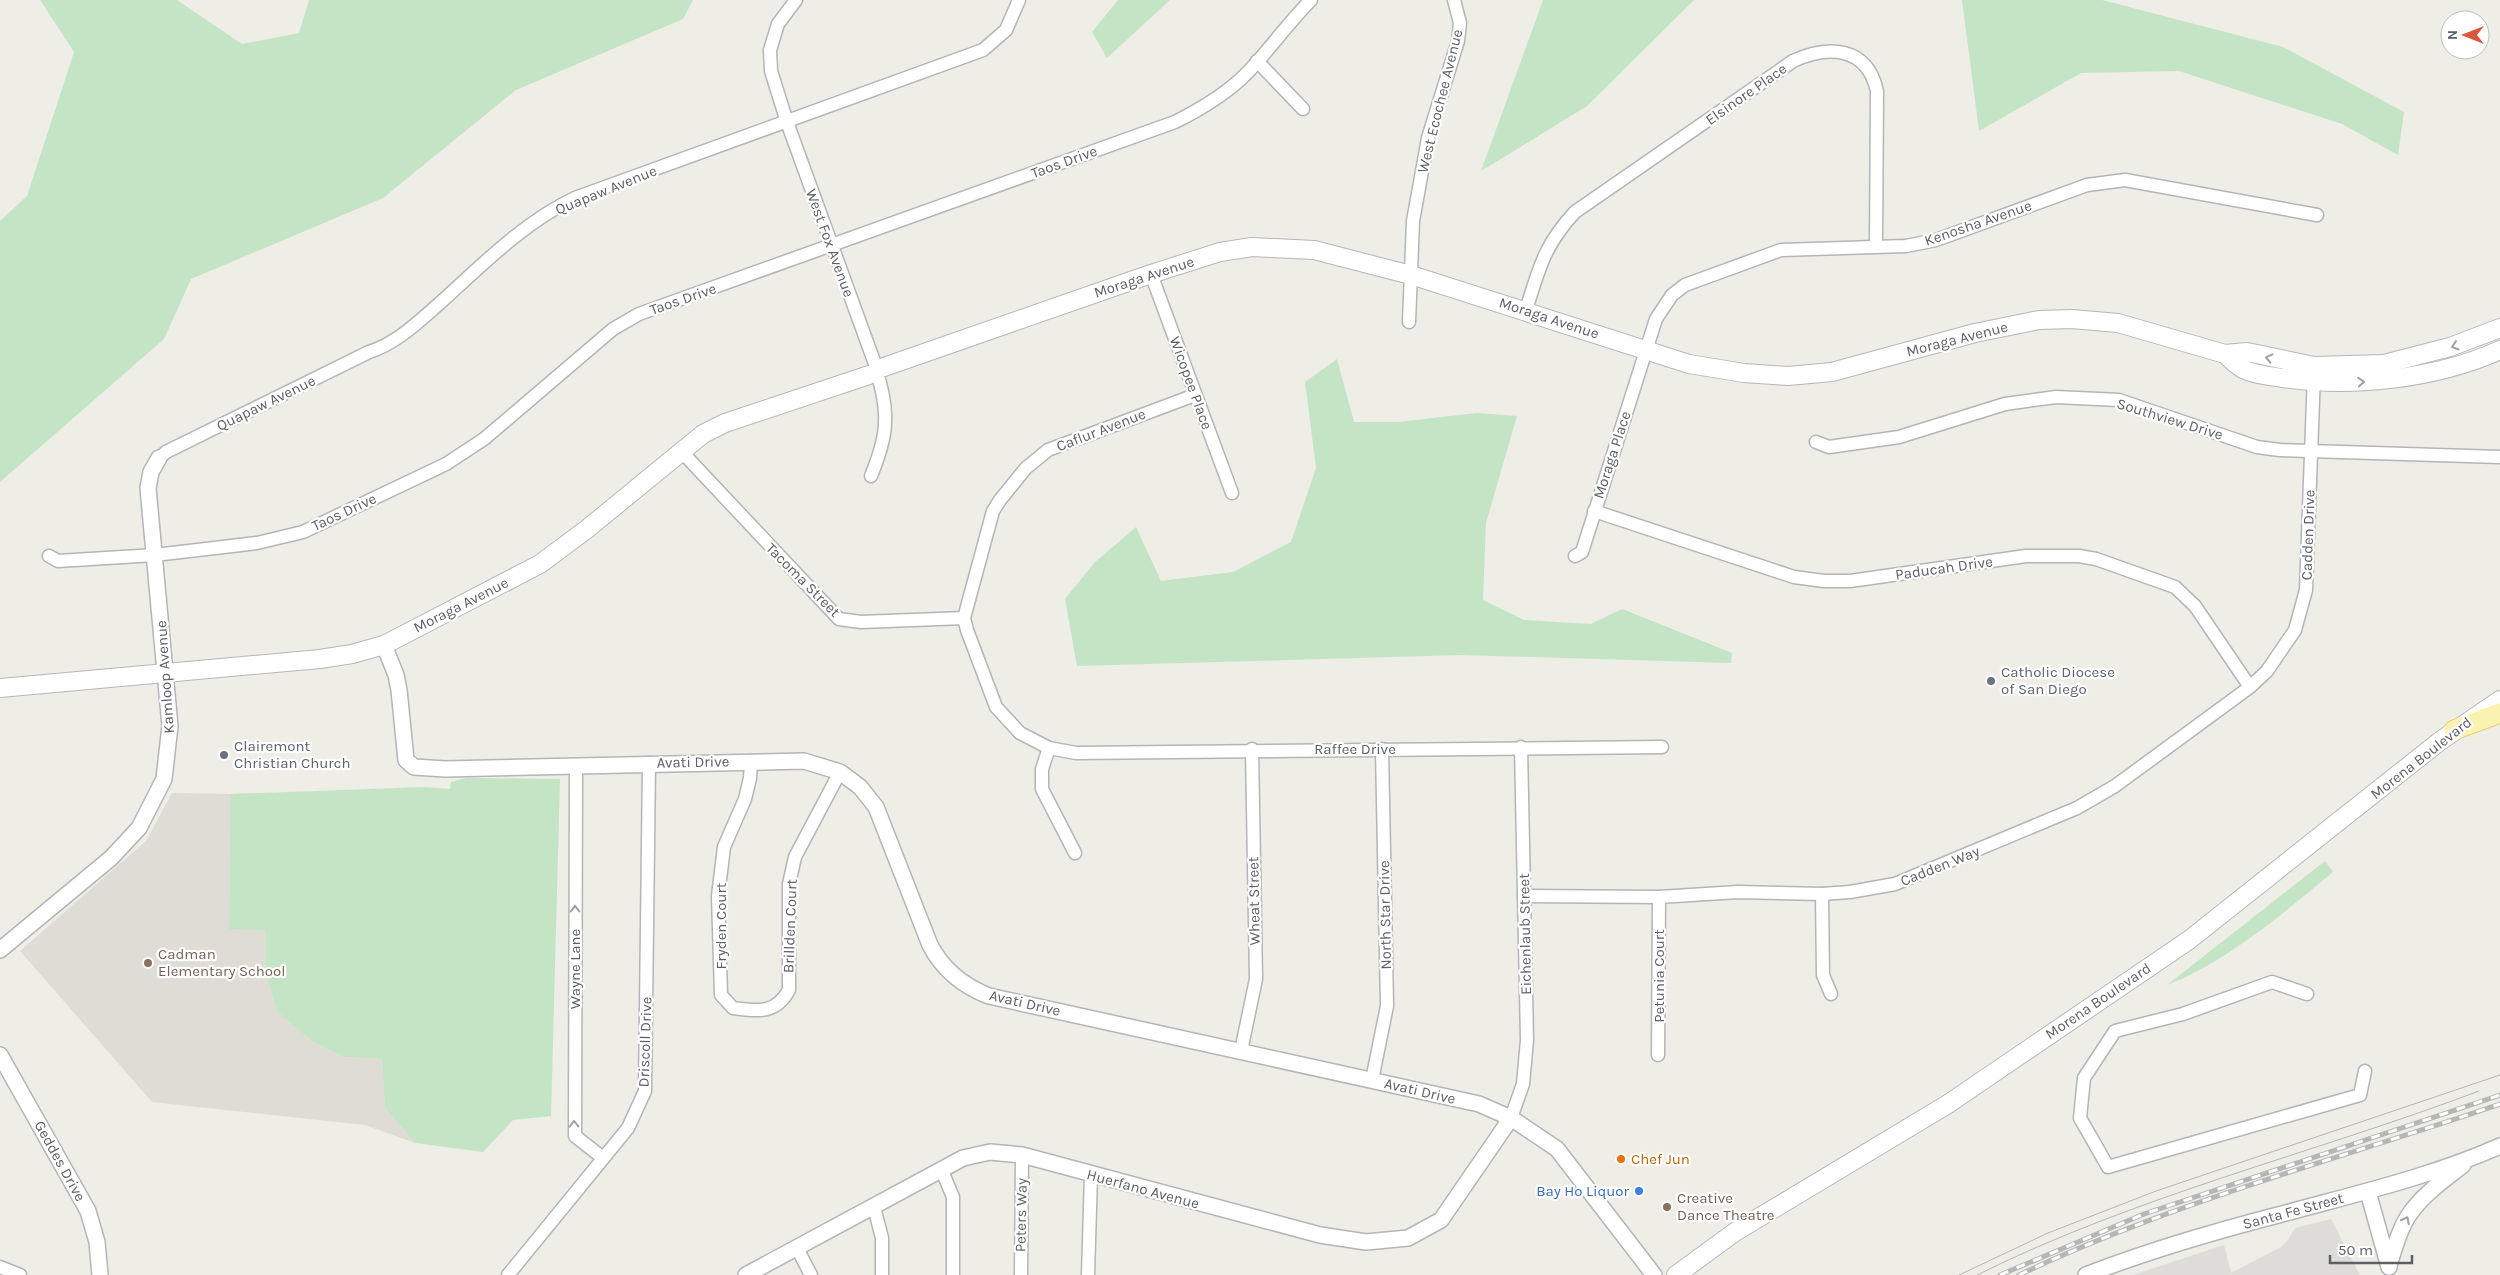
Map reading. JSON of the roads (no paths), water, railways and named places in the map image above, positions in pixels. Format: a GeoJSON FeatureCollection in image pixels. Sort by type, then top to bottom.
{"type":"FeatureCollection","features":[{"type":"Feature","properties":{"kind":"main road","name":"Moraga Avenue"},"geometry":{"type":"LineString","coordinates":[[0,688],[320,659],[352,654],[384,645],[540,564],[587,529],[703,434],[725,423],[1151,274],[1220,252],[1252,247],[1314,250],[1411,275],[1526,310],[1689,364],[1744,373],[1788,376],[1832,372],[1975,333],[2039,320],[2072,319],[2118,324],[2225,354],[2243,369],[2266,376],[2313,374],[2384,364],[2450,348],[2500,328]]}},
{"type":"Feature","properties":{"kind":"main road","name":"Moraga Avenue"},"geometry":{"type":"LineString","coordinates":[[2313,374],[2362,382],[2443,369],[2500,350]]}},
{"type":"Feature","properties":{"kind":"main road","name":"Morena Boulevard"},"geometry":{"type":"LineString","coordinates":[[1676,1275],[1735,1232],[1948,1104],[2189,940],[2454,730],[2500,700]]}},
{"type":"Feature","properties":{"kind":"main road"},"geometry":{"type":"LineString","coordinates":[[2454,730],[2500,713]]}},
{"type":"Feature","properties":{"kind":"street","name":"West Fox Avenue"},"geometry":{"type":"LineString","coordinates":[[796,0],[778,24],[770,50],[771,70],[787,122],[886,400],[887,424],[883,447],[871,476]]}},
{"type":"Feature","properties":{"kind":"street","name":"Quapaw Avenue"},"geometry":{"type":"LineString","coordinates":[[159,458],[166,452],[369,352],[384,347],[411,328],[512,240],[555,208],[575,198],[986,49],[1006,30],[1019,0]]}},
{"type":"Feature","properties":{"kind":"street","name":"Taos Drive"},"geometry":{"type":"LineString","coordinates":[[49,556],[58,561],[155,554],[257,543],[303,532],[446,464],[484,439],[613,329],[639,314],[831,247],[1175,122],[1209,105],[1248,73],[1288,23],[1311,0]]}},
{"type":"Feature","properties":{"kind":"street","name":"West Ecochee Avenue"},"geometry":{"type":"LineString","coordinates":[[1409,322],[1413,221],[1428,138],[1458,41],[1460,23],[1454,0]]}},
{"type":"Feature","properties":{"kind":"street","name":"Elsinore Place"},"geometry":{"type":"LineString","coordinates":[[1526,310],[1544,253],[1560,228],[1574,212],[1793,61],[1826,50],[1853,55],[1866,66],[1875,81],[1877,90],[1876,246]]}},
{"type":"Feature","properties":{"kind":"street"},"geometry":{"type":"LineString","coordinates":[[1257,61],[1304,109]]}},
{"type":"Feature","properties":{"kind":"street","name":"Kenosha Avenue"},"geometry":{"type":"LineString","coordinates":[[1646,350],[1656,319],[1672,295],[1685,285],[1781,250],[1906,246],[1936,240],[2087,185],[2125,180],[2317,215]]}},
{"type":"Feature","properties":{"kind":"street","name":"Wicopee Place"},"geometry":{"type":"LineString","coordinates":[[1151,274],[1232,492]]}},
{"type":"Feature","properties":{"kind":"street","name":"Moraga Place"},"geometry":{"type":"LineString","coordinates":[[1574,556],[1582,552],[1646,350]]}},
{"type":"Feature","properties":{"kind":"street","name":"Cadden Drive"},"geometry":{"type":"LineString","coordinates":[[2250,687],[2267,671],[2295,630],[2306,590],[2313,374]]}},
{"type":"Feature","properties":{"kind":"street","name":"Caflur Avenue"},"geometry":{"type":"LineString","coordinates":[[964,618],[993,512],[1000,500],[1026,468],[1048,450],[1195,395]]}},
{"type":"Feature","properties":{"kind":"street","name":"Southview Drive"},"geometry":{"type":"LineString","coordinates":[[1816,442],[1828,446],[1899,437],[2005,404],[2056,397],[2119,400],[2257,446],[2280,450],[2500,457]]}},
{"type":"Feature","properties":{"kind":"street","name":"Tacoma Street"},"geometry":{"type":"LineString","coordinates":[[681,451],[839,618],[861,622],[964,618]]}},
{"type":"Feature","properties":{"kind":"street","name":"Kamloop Avenue"},"geometry":{"type":"LineString","coordinates":[[0,950],[111,858],[138,828],[164,779],[170,726],[148,488],[151,472],[159,458]]}},
{"type":"Feature","properties":{"kind":"street","name":"Paducah Drive"},"geometry":{"type":"LineString","coordinates":[[1594,512],[1794,576],[1824,581],[1850,581],[2026,556],[2078,556],[2096,559],[2174,587],[2195,606],[2250,687]]}},
{"type":"Feature","properties":{"kind":"street","name":"Raffee Drive"},"geometry":{"type":"LineString","coordinates":[[964,618],[996,707],[1020,733],[1049,748],[1076,753],[1252,749],[1662,747]]}},
{"type":"Feature","properties":{"kind":"street","name":"Avati Drive"},"geometry":{"type":"LineString","coordinates":[[384,645],[396,675],[399,690],[406,760],[414,767],[431,769],[804,761],[840,772],[860,787],[876,807],[930,945],[939,962],[954,976],[977,992],[1478,1104],[1511,1118],[1534,1132],[1556,1149],[1654,1275]]}},
{"type":"Feature","properties":{"kind":"street","name":"Cadden Way"},"geometry":{"type":"LineString","coordinates":[[1524,896],[1659,897],[1738,892],[1822,894],[1850,892],[1895,884],[2076,808],[2115,786],[2250,687]]}},
{"type":"Feature","properties":{"kind":"street","name":"Eichenlaub Street"},"geometry":{"type":"LineString","coordinates":[[1511,1118],[1523,1084],[1527,1040],[1521,747]]}},
{"type":"Feature","properties":{"kind":"street"},"geometry":{"type":"LineString","coordinates":[[1049,748],[1042,769],[1042,789],[1075,853]]}},
{"type":"Feature","properties":{"kind":"street","name":"Wheat Street"},"geometry":{"type":"LineString","coordinates":[[1241,1051],[1256,979],[1252,749]]}},
{"type":"Feature","properties":{"kind":"street","name":"North Star Drive"},"geometry":{"type":"LineString","coordinates":[[1372,1080],[1387,1006],[1382,749]]}},
{"type":"Feature","properties":{"kind":"street","name":"Fryden Court"},"geometry":{"type":"LineString","coordinates":[[751,761],[750,778],[745,799],[724,847],[718,896],[721,995],[733,1008],[755,1010]]}},
{"type":"Feature","properties":{"kind":"street","name":"Driscoll Drive"},"geometry":{"type":"LineString","coordinates":[[508,1275],[628,1128],[645,1091],[650,763]]}},
{"type":"Feature","properties":{"kind":"street","name":"Wayne Lane"},"geometry":{"type":"LineString","coordinates":[[576,766],[575,1136],[603,1158]]}},
{"type":"Feature","properties":{"kind":"street","name":"Brillden Court"},"geometry":{"type":"LineString","coordinates":[[755,1010],[766,1010],[784,999],[789,990],[789,884],[795,857],[840,772]]}},
{"type":"Feature","properties":{"kind":"street"},"geometry":{"type":"LineString","coordinates":[[1822,894],[1823,975],[1831,994]]}},
{"type":"Feature","properties":{"kind":"street","name":"Petunia Court"},"geometry":{"type":"LineString","coordinates":[[1658,1055],[1659,897]]}},
{"type":"Feature","properties":{"kind":"street"},"geometry":{"type":"LineString","coordinates":[[2307,994],[2272,982],[2183,1014],[2115,1031],[2084,1078],[2080,1118],[2108,1167],[2360,1095],[2365,1071]]}},
{"type":"Feature","properties":{"kind":"street","name":"Geddes Drive"},"geometry":{"type":"LineString","coordinates":[[0,1055],[88,1211],[97,1242],[100,1275]]}},
{"type":"Feature","properties":{"kind":"street","name":"Huerfano Avenue"},"geometry":{"type":"LineString","coordinates":[[746,1275],[963,1158],[990,1152],[1022,1155],[1320,1235],[1366,1242],[1408,1238],[1442,1220],[1511,1118]]}},
{"type":"Feature","properties":{"kind":"street","name":"Santa Fe Street"},"geometry":{"type":"LineString","coordinates":[[2086,1275],[2173,1245],[2368,1192],[2470,1159],[2500,1146]]}},
{"type":"Feature","properties":{"kind":"street","name":"Peters Way"},"geometry":{"type":"LineString","coordinates":[[1021,1275],[1022,1155]]}},
{"type":"Feature","properties":{"kind":"street"},"geometry":{"type":"LineString","coordinates":[[2390,1270],[2399,1235],[2410,1213],[2421,1200],[2470,1159]]}},
{"type":"Feature","properties":{"kind":"street"},"geometry":{"type":"LineString","coordinates":[[942,1171],[953,1197],[953,1275]]}},
{"type":"Feature","properties":{"kind":"street"},"geometry":{"type":"LineString","coordinates":[[1088,1275],[1091,1175]]}},
{"type":"Feature","properties":{"kind":"street"},"geometry":{"type":"LineString","coordinates":[[2368,1192],[2390,1270]]}},
{"type":"Feature","properties":{"kind":"street"},"geometry":{"type":"LineString","coordinates":[[874,1207],[882,1238],[882,1275]]}},
{"type":"Feature","properties":{"kind":"street"},"geometry":{"type":"LineString","coordinates":[[796,1248],[811,1275]]}},
{"type":"Feature","properties":{"kind":"street"},"geometry":{"type":"LineString","coordinates":[[0,1267],[20,1275]]}},
{"type":"Feature","properties":{"kind":"tram line"},"geometry":{"type":"LineString","coordinates":[[1959,1275],[2048,1233],[2156,1191],[2500,1075]]}},
{"type":"Feature","properties":{"kind":"tram line"},"geometry":{"type":"LineString","coordinates":[[1977,1275],[2100,1221],[2479,1091]]}},
{"type":"Feature","properties":{"kind":"railway"},"geometry":{"type":"LineString","coordinates":[[2000,1275],[2144,1214],[2500,1095]]}},
{"type":"Feature","properties":{"kind":"railway"},"geometry":{"type":"LineString","coordinates":[[2019,1275],[2077,1249],[2196,1203],[2500,1104]]}},
{"type":"Feature","properties":{"kind":"place","name":"Catholic Diocese of San Diego"},"geometry":{"type":"Point","coordinates":[1991,681]}},
{"type":"Feature","properties":{"kind":"place","name":"Clairemont Christian Church"},"geometry":{"type":"Point","coordinates":[224,755]}},
{"type":"Feature","properties":{"kind":"place","name":"Cadman Elementary School"},"geometry":{"type":"Point","coordinates":[148,963]}},
{"type":"Feature","properties":{"kind":"place","name":"Chef Jun"},"geometry":{"type":"Point","coordinates":[1621,1159]}},
{"type":"Feature","properties":{"kind":"place","name":"Bay Ho Liquor"},"geometry":{"type":"Point","coordinates":[1639,1191]}},
{"type":"Feature","properties":{"kind":"place","name":"Creative Dance Theatre"},"geometry":{"type":"Point","coordinates":[1667,1207]}}]}
